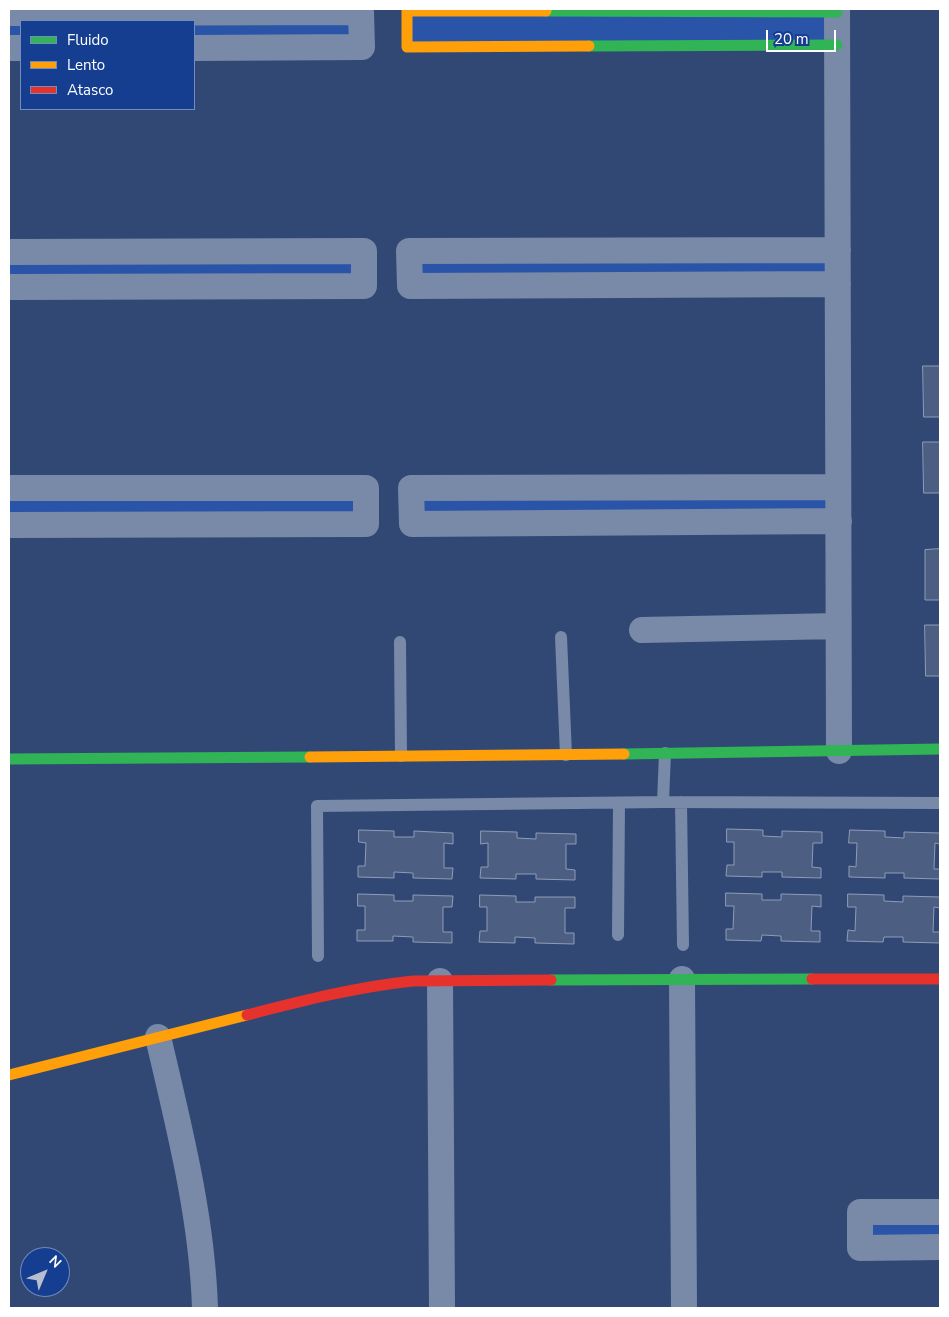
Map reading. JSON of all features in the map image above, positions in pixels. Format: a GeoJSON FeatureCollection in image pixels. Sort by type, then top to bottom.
{"type":"FeatureCollection","features":[{"type":"Feature","properties":{"kind":"street"},"geometry":{"type":"LineString","coordinates":[[837,45],[407,47],[407,12],[837,10],[839,751]]}},
{"type":"Feature","properties":{"kind":"street"},"geometry":{"type":"LineString","coordinates":[[9,12],[361,12],[362,47],[195,48]]}},
{"type":"Feature","properties":{"kind":"street"},"geometry":{"type":"LineString","coordinates":[[838,250],[409,250],[410,286],[838,284]]}},
{"type":"Feature","properties":{"kind":"street"},"geometry":{"type":"LineString","coordinates":[[9,252],[364,251],[364,286],[9,287]]}},
{"type":"Feature","properties":{"kind":"street"},"geometry":{"type":"LineString","coordinates":[[838,487],[411,488],[412,524],[839,522]]}},
{"type":"Feature","properties":{"kind":"street"},"geometry":{"type":"LineString","coordinates":[[9,488],[366,488],[366,524],[9,525]]}},
{"type":"Feature","properties":{"kind":"street"},"geometry":{"type":"LineString","coordinates":[[642,630],[838,626]]}},
{"type":"Feature","properties":{"kind":"street"},"geometry":{"type":"LineString","coordinates":[[9,759],[566,755],[940,749]]}},
{"type":"Feature","properties":{"kind":"street"},"geometry":{"type":"LineString","coordinates":[[682,979],[684,1308]]}},
{"type":"Feature","properties":{"kind":"street"},"geometry":{"type":"LineString","coordinates":[[9,1074],[353,989],[380,984],[413,981],[940,979]]}},
{"type":"Feature","properties":{"kind":"street"},"geometry":{"type":"LineString","coordinates":[[440,981],[442,1308]]}},
{"type":"Feature","properties":{"kind":"street"},"geometry":{"type":"LineString","coordinates":[[158,1037],[198,1224],[205,1308]]}},
{"type":"Feature","properties":{"kind":"street"},"geometry":{"type":"LineString","coordinates":[[940,1212],[860,1212],[860,1248],[940,1247]]}},
{"type":"Feature","properties":{"kind":"lane"},"geometry":{"type":"LineString","coordinates":[[561,637],[566,755]]}},
{"type":"Feature","properties":{"kind":"lane"},"geometry":{"type":"LineString","coordinates":[[400,642],[401,756]]}},
{"type":"Feature","properties":{"kind":"lane"},"geometry":{"type":"LineString","coordinates":[[663,802],[665,753]]}},
{"type":"Feature","properties":{"kind":"lane"},"geometry":{"type":"LineString","coordinates":[[318,956],[317,806],[663,802],[940,803]]}},
{"type":"Feature","properties":{"kind":"lane"},"geometry":{"type":"LineString","coordinates":[[681,802],[683,945]]}},
{"type":"Feature","properties":{"kind":"lane"},"geometry":{"type":"LineString","coordinates":[[618,935],[619,803]]}},
{"type":"Feature","properties":{"kind":"shaded area"},"geometry":{"type":"Polygon","coordinates":[[[361,12],[362,47],[195,48],[195,20],[20,20],[20,48],[9,48],[9,13],[361,12]]]}},
{"type":"Feature","properties":{"kind":"shaded area"},"geometry":{"type":"Polygon","coordinates":[[[407,12],[837,12],[837,45],[407,47],[407,12]]]}},
{"type":"Feature","properties":{"kind":"shaded area"},"geometry":{"type":"Polygon","coordinates":[[[838,250],[838,284],[410,286],[409,251],[838,250]]]}},
{"type":"Feature","properties":{"kind":"shaded area"},"geometry":{"type":"Polygon","coordinates":[[[364,251],[364,286],[9,287],[9,252],[364,251]]]}},
{"type":"Feature","properties":{"kind":"shaded area"},"geometry":{"type":"Polygon","coordinates":[[[818,487],[839,521],[412,524],[411,488],[818,487]]]}},
{"type":"Feature","properties":{"kind":"shaded area"},"geometry":{"type":"Polygon","coordinates":[[[9,488],[366,488],[366,524],[9,525],[9,488]]]}},
{"type":"Feature","properties":{"kind":"shaded area"},"geometry":{"type":"Polygon","coordinates":[[[860,1212],[940,1212],[940,1247],[860,1248],[860,1212]]]}},
{"type":"Feature","properties":{"kind":"building"},"geometry":{"type":"Polygon","coordinates":[[[923,366],[940,366],[940,417],[924,417],[923,366]]]}},
{"type":"Feature","properties":{"kind":"building"},"geometry":{"type":"Polygon","coordinates":[[[923,442],[940,442],[940,493],[924,493],[923,442]]]}},
{"type":"Feature","properties":{"kind":"building"},"geometry":{"type":"Polygon","coordinates":[[[940,549],[940,600],[925,600],[925,550],[940,549]]]}},
{"type":"Feature","properties":{"kind":"building"},"geometry":{"type":"Polygon","coordinates":[[[925,625],[940,625],[940,676],[926,676],[925,625]]]}},
{"type":"Feature","properties":{"kind":"building"},"geometry":{"type":"Polygon","coordinates":[[[727,829],[763,830],[763,836],[782,837],[782,831],[822,832],[822,843],[813,843],[812,867],[821,868],[821,878],[782,877],[782,872],[762,872],[762,877],[726,876],[727,865],[734,865],[734,842],[727,842],[727,829]]]}},
{"type":"Feature","properties":{"kind":"building"},"geometry":{"type":"Polygon","coordinates":[[[359,830],[394,831],[394,837],[414,837],[414,831],[453,833],[453,844],[444,843],[444,868],[453,868],[452,879],[413,878],[413,873],[394,872],[394,878],[358,877],[358,866],[365,866],[366,843],[359,842],[359,830]]]}},
{"type":"Feature","properties":{"kind":"building"},"geometry":{"type":"Polygon","coordinates":[[[850,830],[885,831],[885,837],[904,838],[904,832],[940,833],[940,844],[935,843],[934,869],[940,869],[940,879],[904,878],[904,873],[885,873],[885,878],[849,877],[849,866],[856,867],[857,843],[849,843],[850,830]]]}},
{"type":"Feature","properties":{"kind":"building"},"geometry":{"type":"Polygon","coordinates":[[[481,831],[517,832],[517,838],[536,839],[536,833],[576,834],[576,844],[566,844],[566,869],[575,870],[575,880],[536,879],[536,874],[516,874],[516,879],[480,878],[481,867],[488,867],[488,843],[481,844],[481,831]]]}},
{"type":"Feature","properties":{"kind":"building"},"geometry":{"type":"Polygon","coordinates":[[[726,893],[762,894],[762,900],[781,900],[781,894],[821,895],[821,907],[812,906],[811,931],[820,931],[820,942],[781,941],[781,936],[762,935],[761,941],[726,940],[726,929],[733,929],[734,906],[726,906],[726,893]]]}},
{"type":"Feature","properties":{"kind":"building"},"geometry":{"type":"Polygon","coordinates":[[[358,894],[394,895],[394,901],[413,901],[413,895],[453,896],[452,907],[443,907],[443,932],[452,932],[452,943],[413,942],[413,937],[393,936],[393,941],[357,941],[357,930],[365,930],[365,906],[358,906],[358,894]]]}},
{"type":"Feature","properties":{"kind":"building"},"geometry":{"type":"Polygon","coordinates":[[[848,894],[884,895],[884,901],[903,902],[903,896],[940,897],[940,908],[934,907],[933,932],[940,932],[940,943],[903,942],[903,937],[884,937],[883,942],[847,941],[848,930],[855,931],[856,907],[848,907],[848,894]]]}},
{"type":"Feature","properties":{"kind":"building"},"geometry":{"type":"Polygon","coordinates":[[[480,895],[516,896],[516,902],[535,902],[535,897],[575,897],[575,908],[565,908],[565,933],[574,933],[574,944],[535,943],[535,938],[515,937],[515,943],[479,942],[480,931],[487,931],[487,907],[480,907],[480,895]]]}},
{"type":"Feature","properties":{"kind":"traffic: fast"},"geometry":{"type":"LineString","coordinates":[[546,11],[837,12]]}},
{"type":"Feature","properties":{"kind":"traffic: fast"},"geometry":{"type":"LineString","coordinates":[[589,46],[837,45]]}},
{"type":"Feature","properties":{"kind":"traffic: fast"},"geometry":{"type":"LineString","coordinates":[[624,754],[940,749]]}},
{"type":"Feature","properties":{"kind":"traffic: fast"},"geometry":{"type":"LineString","coordinates":[[9,759],[310,757]]}},
{"type":"Feature","properties":{"kind":"traffic: fast"},"geometry":{"type":"LineString","coordinates":[[551,980],[812,979]]}},
{"type":"Feature","properties":{"kind":"traffic: slow"},"geometry":{"type":"LineString","coordinates":[[546,11],[407,11],[407,47],[589,46]]}},
{"type":"Feature","properties":{"kind":"traffic: slow"},"geometry":{"type":"LineString","coordinates":[[310,757],[624,754]]}},
{"type":"Feature","properties":{"kind":"traffic: slow"},"geometry":{"type":"LineString","coordinates":[[9,1075],[247,1015]]}},
{"type":"Feature","properties":{"kind":"traffic: jam"},"geometry":{"type":"LineString","coordinates":[[812,979],[940,979]]}},
{"type":"Feature","properties":{"kind":"traffic: jam"},"geometry":{"type":"LineString","coordinates":[[247,1015],[350,991],[413,981],[551,980]]}}]}
